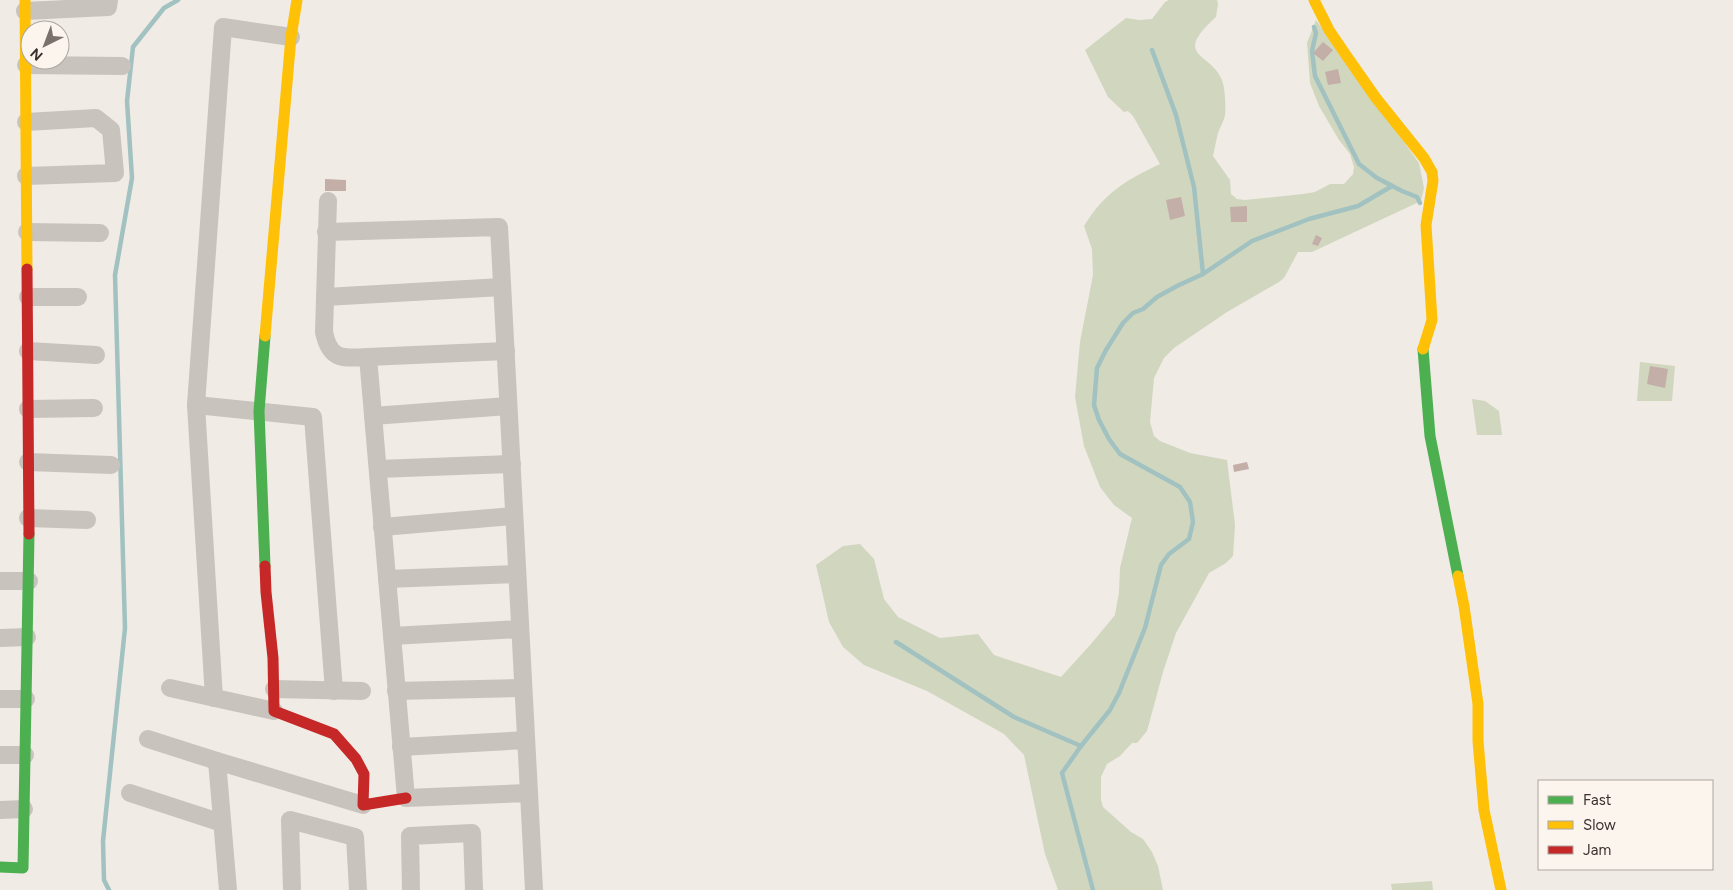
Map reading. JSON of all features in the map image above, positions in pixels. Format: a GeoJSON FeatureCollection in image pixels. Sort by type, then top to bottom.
{"type":"FeatureCollection","features":[{"type":"Feature","properties":{"kind":"street"},"geometry":{"type":"LineString","coordinates":[[25,20],[25,6],[108,6],[109,0]]}},
{"type":"Feature","properties":{"kind":"street"},"geometry":{"type":"LineString","coordinates":[[274,711],[273,658],[266,592],[259,411],[291,37],[297,0]]}},
{"type":"Feature","properties":{"kind":"street"},"geometry":{"type":"LineString","coordinates":[[1314,0],[1329,30],[1346,55],[1376,98],[1424,158],[1432,172],[1433,181],[1426,225],[1432,320],[1423,349],[1429,427],[1464,606],[1478,704],[1478,741],[1484,810],[1501,890]]}},
{"type":"Feature","properties":{"kind":"street"},"geometry":{"type":"LineString","coordinates":[[214,698],[196,405],[223,27],[291,37]]}},
{"type":"Feature","properties":{"kind":"street"},"geometry":{"type":"LineString","coordinates":[[70,65],[122,66]]}},
{"type":"Feature","properties":{"kind":"street"},"geometry":{"type":"LineString","coordinates":[[0,867],[23,868],[29,581],[26,70]]}},
{"type":"Feature","properties":{"kind":"street"},"geometry":{"type":"LineString","coordinates":[[26,122],[96,118],[111,130],[115,173],[26,176]]}},
{"type":"Feature","properties":{"kind":"street"},"geometry":{"type":"LineString","coordinates":[[328,202],[324,332],[327,345],[336,355],[343,358],[506,351]]}},
{"type":"Feature","properties":{"kind":"street"},"geometry":{"type":"LineString","coordinates":[[326,232],[499,227],[534,890]]}},
{"type":"Feature","properties":{"kind":"street"},"geometry":{"type":"LineString","coordinates":[[28,232],[100,233]]}},
{"type":"Feature","properties":{"kind":"street"},"geometry":{"type":"LineString","coordinates":[[325,298],[502,287]]}},
{"type":"Feature","properties":{"kind":"street"},"geometry":{"type":"LineString","coordinates":[[28,297],[78,297]]}},
{"type":"Feature","properties":{"kind":"street"},"geometry":{"type":"LineString","coordinates":[[28,351],[96,355]]}},
{"type":"Feature","properties":{"kind":"street"},"geometry":{"type":"LineString","coordinates":[[368,357],[406,798]]}},
{"type":"Feature","properties":{"kind":"street"},"geometry":{"type":"LineString","coordinates":[[196,405],[313,417],[334,691]]}},
{"type":"Feature","properties":{"kind":"street"},"geometry":{"type":"LineString","coordinates":[[373,416],[508,406]]}},
{"type":"Feature","properties":{"kind":"street"},"geometry":{"type":"LineString","coordinates":[[28,408],[94,408]]}},
{"type":"Feature","properties":{"kind":"street"},"geometry":{"type":"LineString","coordinates":[[28,462],[111,465]]}},
{"type":"Feature","properties":{"kind":"street"},"geometry":{"type":"LineString","coordinates":[[378,469],[512,464]]}},
{"type":"Feature","properties":{"kind":"street"},"geometry":{"type":"LineString","coordinates":[[382,527],[514,516]]}},
{"type":"Feature","properties":{"kind":"street"},"geometry":{"type":"LineString","coordinates":[[28,518],[87,520]]}},
{"type":"Feature","properties":{"kind":"street"},"geometry":{"type":"LineString","coordinates":[[387,579],[518,574]]}},
{"type":"Feature","properties":{"kind":"street"},"geometry":{"type":"LineString","coordinates":[[0,581],[29,581]]}},
{"type":"Feature","properties":{"kind":"street"},"geometry":{"type":"LineString","coordinates":[[392,636],[520,629]]}},
{"type":"Feature","properties":{"kind":"street"},"geometry":{"type":"LineString","coordinates":[[0,638],[27,638]]}},
{"type":"Feature","properties":{"kind":"street"},"geometry":{"type":"LineString","coordinates":[[170,688],[274,711],[334,734],[356,759],[364,774],[363,805]]}},
{"type":"Feature","properties":{"kind":"street"},"geometry":{"type":"LineString","coordinates":[[396,691],[524,688]]}},
{"type":"Feature","properties":{"kind":"street"},"geometry":{"type":"LineString","coordinates":[[274,689],[362,691]]}},
{"type":"Feature","properties":{"kind":"street"},"geometry":{"type":"LineString","coordinates":[[0,699],[26,699]]}},
{"type":"Feature","properties":{"kind":"street"},"geometry":{"type":"LineString","coordinates":[[148,739],[363,805],[406,798],[529,793]]}},
{"type":"Feature","properties":{"kind":"street"},"geometry":{"type":"LineString","coordinates":[[401,747],[526,740]]}},
{"type":"Feature","properties":{"kind":"street"},"geometry":{"type":"LineString","coordinates":[[0,755],[25,755]]}},
{"type":"Feature","properties":{"kind":"street"},"geometry":{"type":"LineString","coordinates":[[217,761],[228,890]]}},
{"type":"Feature","properties":{"kind":"street"},"geometry":{"type":"LineString","coordinates":[[130,793],[222,823]]}},
{"type":"Feature","properties":{"kind":"street"},"geometry":{"type":"LineString","coordinates":[[0,810],[24,809]]}},
{"type":"Feature","properties":{"kind":"street"},"geometry":{"type":"LineString","coordinates":[[292,890],[290,820],[355,837],[358,890]]}},
{"type":"Feature","properties":{"kind":"street"},"geometry":{"type":"LineString","coordinates":[[411,890],[410,836],[472,833],[474,890]]}},
{"type":"Feature","properties":{"kind":"green space"},"geometry":{"type":"Polygon","coordinates":[[[1169,0],[1217,0],[1216,17],[1202,31],[1196,41],[1196,49],[1214,67],[1220,76],[1224,88],[1225,115],[1218,133],[1213,156],[1230,180],[1231,194],[1237,199],[1245,200],[1315,192],[1330,184],[1344,184],[1353,174],[1354,167],[1350,154],[1339,140],[1319,106],[1310,83],[1307,43],[1316,20],[1419,163],[1424,188],[1421,201],[1312,252],[1298,252],[1284,278],[1279,282],[1227,312],[1174,348],[1164,358],[1154,378],[1150,422],[1154,436],[1160,441],[1190,453],[1227,460],[1235,525],[1233,556],[1226,563],[1209,573],[1176,633],[1147,731],[1137,743],[1132,743],[1120,756],[1107,764],[1101,777],[1101,800],[1103,807],[1131,832],[1143,839],[1152,852],[1158,866],[1163,890],[1058,890],[1045,854],[1024,755],[1004,734],[927,691],[864,665],[843,647],[829,622],[816,565],[843,546],[860,544],[874,559],[884,599],[898,617],[940,638],[978,634],[994,655],[1061,677],[1115,615],[1119,592],[1120,568],[1132,518],[1114,505],[1100,487],[1084,446],[1075,397],[1080,342],[1093,275],[1092,249],[1084,226],[1108,196],[1126,182],[1160,164],[1133,116],[1128,111],[1124,112],[1108,97],[1085,50],[1126,18],[1152,19],[1165,2],[1169,0]]]}},
{"type":"Feature","properties":{"kind":"green space"},"geometry":{"type":"Polygon","coordinates":[[[1640,362],[1675,366],[1672,401],[1637,401],[1640,362]]]}},
{"type":"Feature","properties":{"kind":"green space"},"geometry":{"type":"Polygon","coordinates":[[[1472,399],[1485,401],[1499,411],[1502,435],[1477,435],[1472,399]]]}},
{"type":"Feature","properties":{"kind":"green space"},"geometry":{"type":"Polygon","coordinates":[[[1432,881],[1433,890],[1392,890],[1391,884],[1432,881]]]}},
{"type":"Feature","properties":{"kind":"building"},"geometry":{"type":"Polygon","coordinates":[[[1323,42],[1333,50],[1323,61],[1313,53],[1323,42]]]}},
{"type":"Feature","properties":{"kind":"building"},"geometry":{"type":"Polygon","coordinates":[[[1338,69],[1341,83],[1328,85],[1325,72],[1338,69]]]}},
{"type":"Feature","properties":{"kind":"building"},"geometry":{"type":"Polygon","coordinates":[[[325,179],[346,180],[346,191],[325,191],[325,179]]]}},
{"type":"Feature","properties":{"kind":"building"},"geometry":{"type":"Polygon","coordinates":[[[1181,197],[1185,216],[1170,220],[1166,200],[1181,197]]]}},
{"type":"Feature","properties":{"kind":"building"},"geometry":{"type":"Polygon","coordinates":[[[1247,206],[1247,222],[1231,222],[1230,207],[1247,206]]]}},
{"type":"Feature","properties":{"kind":"building"},"geometry":{"type":"Polygon","coordinates":[[[1316,235],[1322,238],[1318,246],[1312,244],[1316,235]]]}},
{"type":"Feature","properties":{"kind":"building"},"geometry":{"type":"Polygon","coordinates":[[[1650,366],[1668,369],[1665,388],[1647,384],[1650,366]]]}},
{"type":"Feature","properties":{"kind":"building"},"geometry":{"type":"Polygon","coordinates":[[[1247,462],[1249,469],[1234,472],[1233,465],[1247,462]]]}},
{"type":"Feature","properties":{"kind":"waterway"},"geometry":{"type":"LineString","coordinates":[[109,890],[104,880],[103,841],[125,628],[115,275],[132,178],[127,101],[133,47],[164,8],[178,0]]}},
{"type":"Feature","properties":{"kind":"waterway"},"geometry":{"type":"LineString","coordinates":[[1314,27],[1316,33],[1312,51],[1315,76],[1359,164],[1377,178],[1417,197],[1420,203]]}},
{"type":"Feature","properties":{"kind":"waterway"},"geometry":{"type":"LineString","coordinates":[[1152,50],[1176,115],[1194,187],[1203,274]]}},
{"type":"Feature","properties":{"kind":"waterway"},"geometry":{"type":"LineString","coordinates":[[1093,890],[1062,773],[1110,710],[1119,693],[1145,628],[1161,565],[1169,554],[1189,539],[1193,522],[1190,502],[1180,487],[1120,454],[1109,439],[1094,405],[1097,368],[1123,323],[1133,313],[1143,309],[1157,297],[1203,274],[1252,241],[1309,219],[1358,206],[1392,186]]}},
{"type":"Feature","properties":{"kind":"waterway"},"geometry":{"type":"LineString","coordinates":[[896,642],[1014,717],[1081,746]]}},
{"type":"Feature","properties":{"kind":"traffic: fast"},"geometry":{"type":"LineString","coordinates":[[265,336],[259,411],[265,566]]}},
{"type":"Feature","properties":{"kind":"traffic: fast"},"geometry":{"type":"LineString","coordinates":[[1423,349],[1430,436],[1458,576]]}},
{"type":"Feature","properties":{"kind":"traffic: fast"},"geometry":{"type":"LineString","coordinates":[[0,867],[23,868],[29,534]]}},
{"type":"Feature","properties":{"kind":"traffic: slow"},"geometry":{"type":"LineString","coordinates":[[25,0],[27,269]]}},
{"type":"Feature","properties":{"kind":"traffic: slow"},"geometry":{"type":"LineString","coordinates":[[265,336],[291,37],[297,0]]}},
{"type":"Feature","properties":{"kind":"traffic: slow"},"geometry":{"type":"LineString","coordinates":[[1314,0],[1329,30],[1346,55],[1376,98],[1424,158],[1432,172],[1433,181],[1426,225],[1432,320],[1423,349]]}},
{"type":"Feature","properties":{"kind":"traffic: slow"},"geometry":{"type":"LineString","coordinates":[[1458,576],[1478,704],[1478,741],[1484,810],[1501,890]]}},
{"type":"Feature","properties":{"kind":"traffic: jam"},"geometry":{"type":"LineString","coordinates":[[27,269],[29,534]]}},
{"type":"Feature","properties":{"kind":"traffic: jam"},"geometry":{"type":"LineString","coordinates":[[265,566],[273,658],[274,711],[334,734],[356,759],[364,774],[363,805],[406,798]]}}]}
